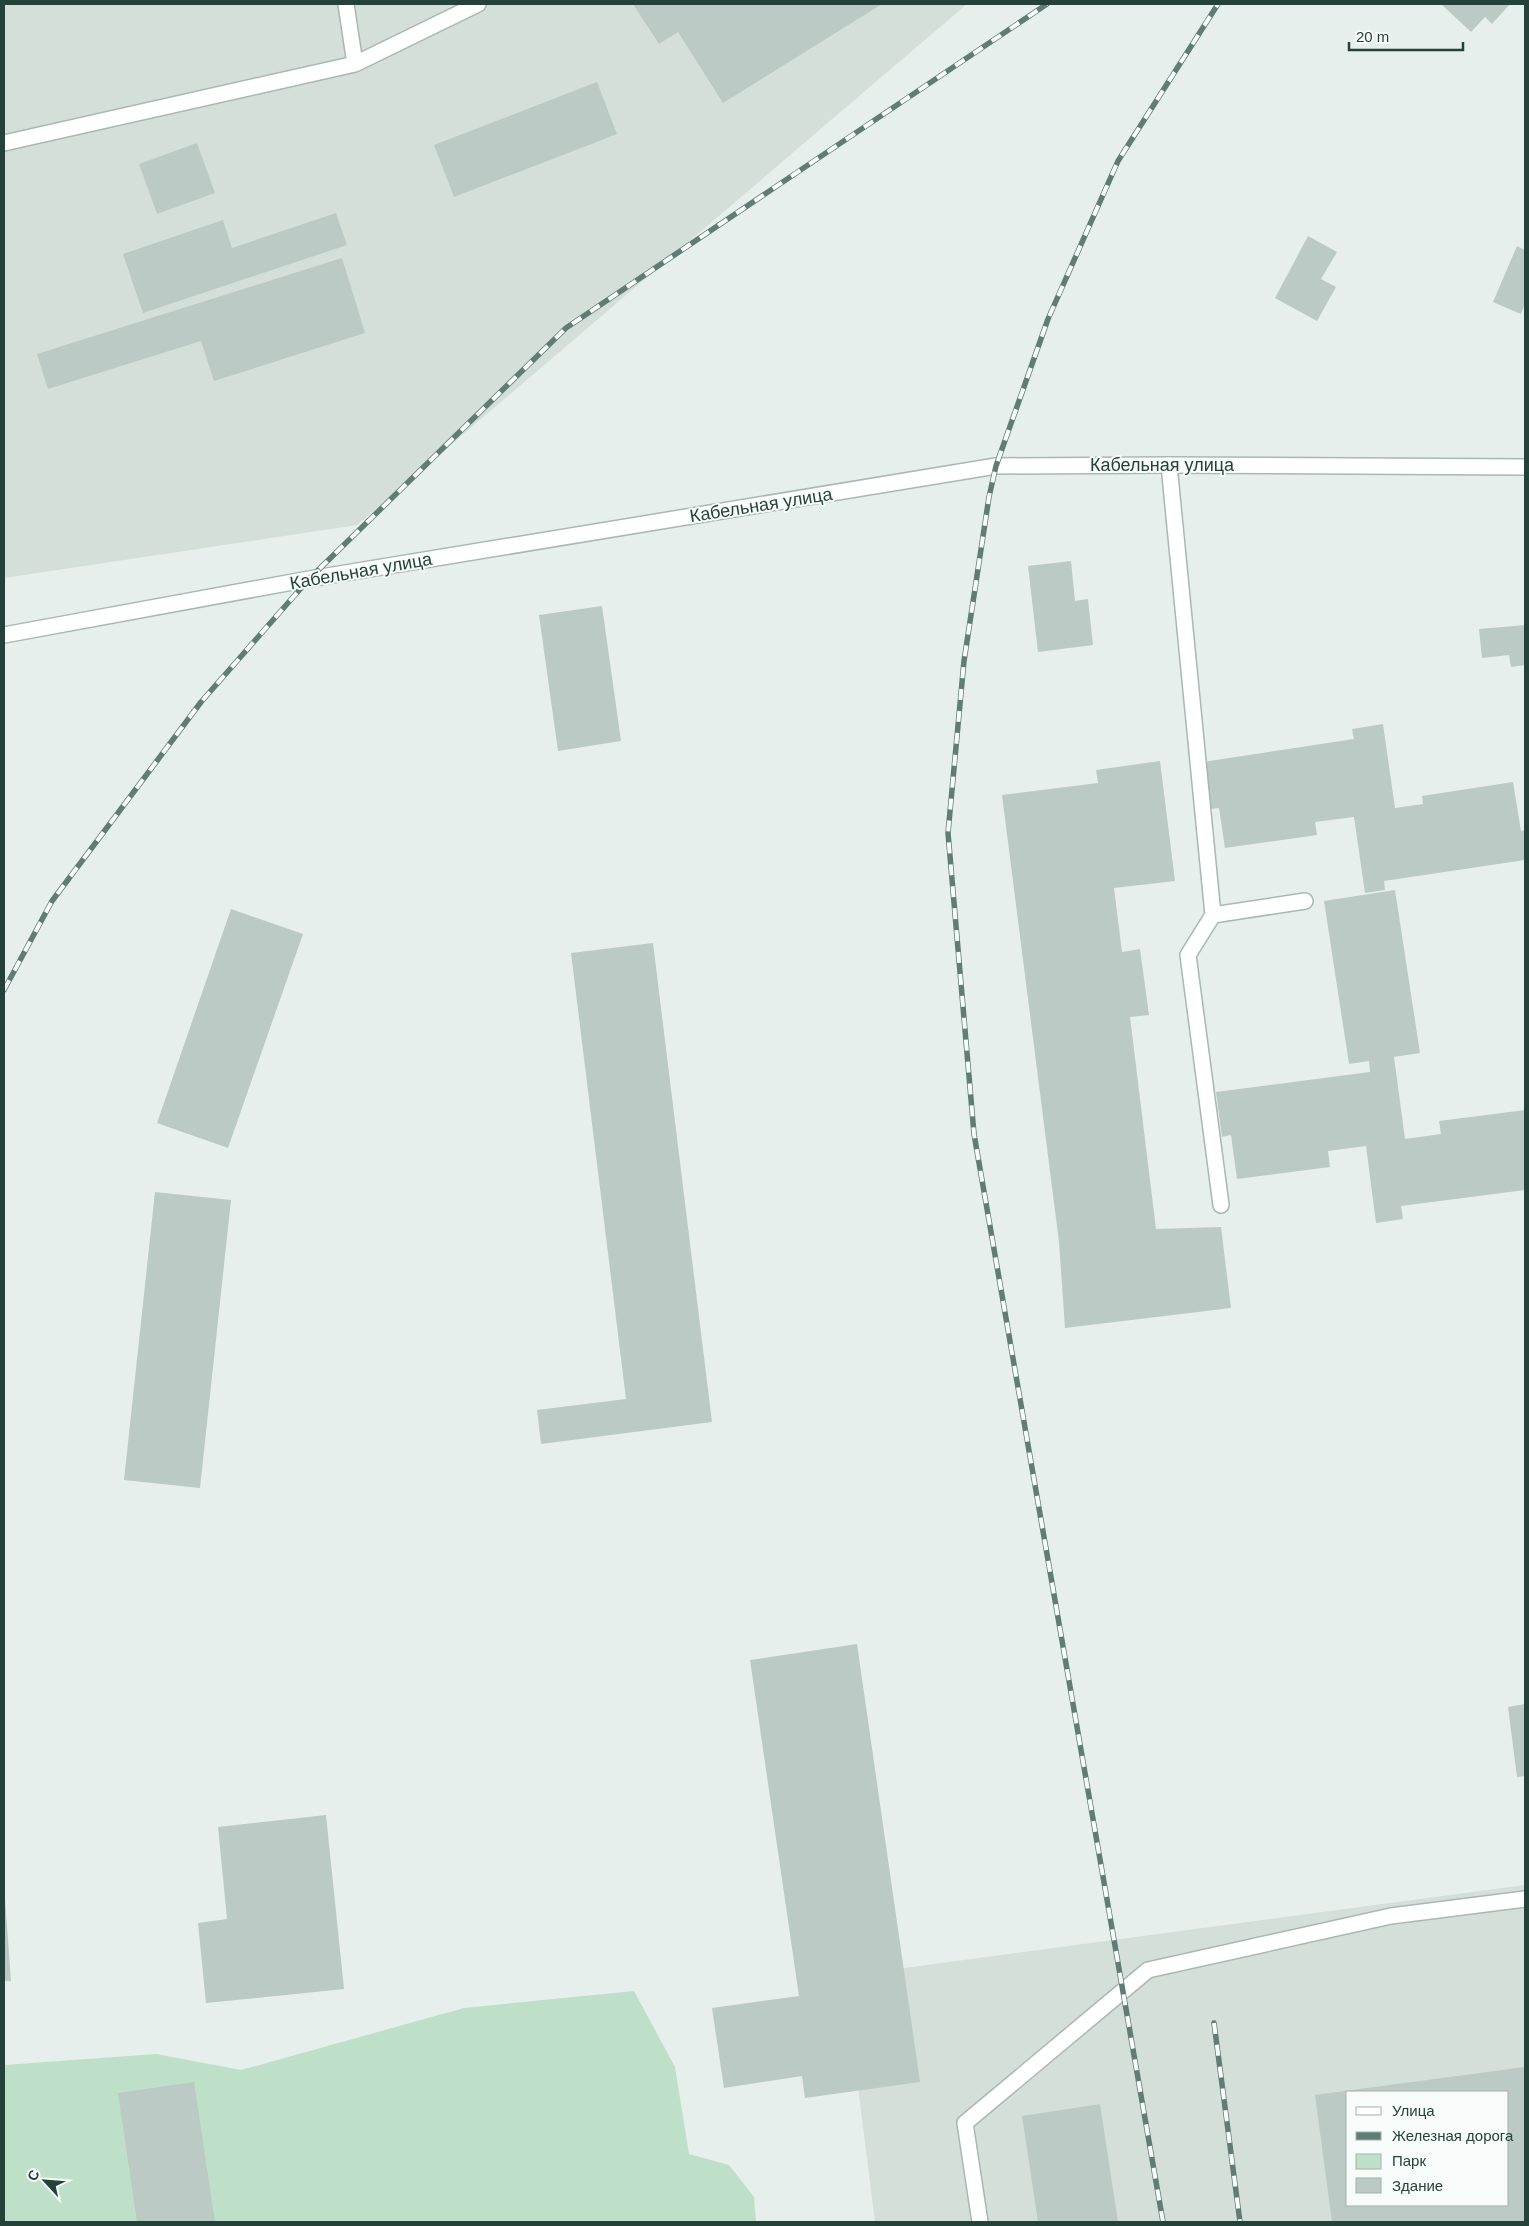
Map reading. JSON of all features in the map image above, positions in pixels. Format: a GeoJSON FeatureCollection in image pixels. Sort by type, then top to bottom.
{"type":"FeatureCollection","features":[{"type":"Feature","properties":{"kind":"street"},"geometry":{"type":"LineString","coordinates":[[346,4],[355,64]]}},
{"type":"Feature","properties":{"kind":"street"},"geometry":{"type":"LineString","coordinates":[[4,143],[355,64],[478,4]]}},
{"type":"Feature","properties":{"kind":"street"},"geometry":{"type":"LineString","coordinates":[[1169,464],[1213,915],[1188,955],[1221,1205]]}},
{"type":"Feature","properties":{"kind":"street","name":"Кабельная улица"},"geometry":{"type":"LineString","coordinates":[[4,635],[310,579],[996,466],[1169,464],[1525,467]]}},
{"type":"Feature","properties":{"kind":"street"},"geometry":{"type":"LineString","coordinates":[[1213,915],[1305,901]]}},
{"type":"Feature","properties":{"kind":"street"},"geometry":{"type":"LineString","coordinates":[[980,2222],[965,2123],[1148,1970],[1391,1916],[1525,1900]]}},
{"type":"Feature","properties":{"kind":"shaded area"},"geometry":{"type":"Polygon","coordinates":[[[4,4],[967,4],[357,525],[4,578],[4,4]]]}},
{"type":"Feature","properties":{"kind":"shaded area"},"geometry":{"type":"Polygon","coordinates":[[[1525,1885],[1525,2222],[875,2222],[844,1976],[1525,1885]]]}},
{"type":"Feature","properties":{"kind":"green space"},"geometry":{"type":"Polygon","coordinates":[[[634,1991],[675,2067],[689,2154],[729,2165],[754,2197],[756,2222],[4,2222],[4,2065],[156,2054],[241,2070],[464,2008],[634,1991]]]}},
{"type":"Feature","properties":{"kind":"building"},"geometry":{"type":"Polygon","coordinates":[[[633,4],[882,4],[723,103],[678,32],[659,44],[633,4]]]}},
{"type":"Feature","properties":{"kind":"building"},"geometry":{"type":"Polygon","coordinates":[[[1441,4],[1510,4],[1492,24],[1485,17],[1471,32],[1441,4]]]}},
{"type":"Feature","properties":{"kind":"building"},"geometry":{"type":"Polygon","coordinates":[[[597,82],[617,134],[454,197],[434,145],[597,82]]]}},
{"type":"Feature","properties":{"kind":"building"},"geometry":{"type":"Polygon","coordinates":[[[197,143],[215,193],[157,214],[139,164],[197,143]]]}},
{"type":"Feature","properties":{"kind":"building"},"geometry":{"type":"Polygon","coordinates":[[[336,213],[347,245],[143,313],[123,254],[223,220],[232,248],[336,213]]]}},
{"type":"Feature","properties":{"kind":"building"},"geometry":{"type":"Polygon","coordinates":[[[1308,236],[1337,252],[1321,279],[1336,287],[1317,321],[1275,298],[1308,236]]]}},
{"type":"Feature","properties":{"kind":"building"},"geometry":{"type":"Polygon","coordinates":[[[1517,246],[1525,250],[1525,303],[1521,314],[1493,302],[1517,246]]]}},
{"type":"Feature","properties":{"kind":"building"},"geometry":{"type":"Polygon","coordinates":[[[342,258],[365,333],[214,381],[201,341],[48,389],[37,354],[342,258]]]}},
{"type":"Feature","properties":{"kind":"building"},"geometry":{"type":"Polygon","coordinates":[[[1071,561],[1075,601],[1088,599],[1093,645],[1038,652],[1028,566],[1071,561]]]}},
{"type":"Feature","properties":{"kind":"building"},"geometry":{"type":"Polygon","coordinates":[[[602,606],[621,741],[558,751],[539,615],[602,606]]]}},
{"type":"Feature","properties":{"kind":"building"},"geometry":{"type":"Polygon","coordinates":[[[1525,625],[1525,665],[1511,667],[1509,655],[1482,658],[1479,629],[1525,625]]]}},
{"type":"Feature","properties":{"kind":"building"},"geometry":{"type":"Polygon","coordinates":[[[1383,724],[1395,808],[1423,804],[1422,796],[1513,782],[1521,831],[1525,830],[1525,860],[1384,881],[1385,890],[1365,893],[1354,817],[1315,822],[1317,835],[1225,848],[1219,808],[1210,809],[1203,762],[1354,739],[1352,729],[1383,724]]]}},
{"type":"Feature","properties":{"kind":"building"},"geometry":{"type":"Polygon","coordinates":[[[1160,761],[1175,881],[1114,888],[1122,952],[1140,949],[1149,1015],[1130,1017],[1156,1229],[1221,1227],[1231,1308],[1065,1328],[1059,1242],[1002,795],[1098,783],[1096,770],[1160,761]]]}},
{"type":"Feature","properties":{"kind":"building"},"geometry":{"type":"Polygon","coordinates":[[[1395,890],[1420,1053],[1394,1057],[1405,1139],[1441,1134],[1439,1121],[1525,1110],[1525,1190],[1401,1206],[1403,1219],[1376,1223],[1366,1146],[1328,1151],[1330,1167],[1237,1179],[1231,1135],[1222,1137],[1216,1092],[1370,1072],[1369,1061],[1349,1064],[1324,901],[1395,890]]]}},
{"type":"Feature","properties":{"kind":"building"},"geometry":{"type":"Polygon","coordinates":[[[231,909],[303,934],[228,1148],[157,1123],[231,909]]]}},
{"type":"Feature","properties":{"kind":"building"},"geometry":{"type":"Polygon","coordinates":[[[653,943],[712,1422],[541,1444],[537,1410],[626,1399],[571,953],[653,943]]]}},
{"type":"Feature","properties":{"kind":"building"},"geometry":{"type":"Polygon","coordinates":[[[155,1192],[231,1200],[200,1488],[124,1480],[155,1192]]]}},
{"type":"Feature","properties":{"kind":"building"},"geometry":{"type":"Polygon","coordinates":[[[857,1644],[920,2082],[805,2098],[802,2076],[724,2088],[712,2008],[799,1996],[750,1660],[857,1644]]]}},
{"type":"Feature","properties":{"kind":"building"},"geometry":{"type":"Polygon","coordinates":[[[1525,1704],[1525,1776],[1517,1777],[1508,1707],[1525,1704]]]}},
{"type":"Feature","properties":{"kind":"building"},"geometry":{"type":"Polygon","coordinates":[[[326,1815],[344,1989],[206,2003],[198,1923],[227,1919],[218,1827],[326,1815]]]}},
{"type":"Feature","properties":{"kind":"building"},"geometry":{"type":"Polygon","coordinates":[[[4,1885],[11,1981],[4,1981],[4,1885]]]}},
{"type":"Feature","properties":{"kind":"building"},"geometry":{"type":"Polygon","coordinates":[[[1525,2067],[1525,2222],[1332,2222],[1315,2095],[1525,2067]]]}},
{"type":"Feature","properties":{"kind":"building"},"geometry":{"type":"Polygon","coordinates":[[[194,2082],[215,2222],[137,2222],[118,2093],[194,2082]]]}},
{"type":"Feature","properties":{"kind":"building"},"geometry":{"type":"Polygon","coordinates":[[[1100,2104],[1118,2222],[1038,2222],[1022,2116],[1100,2104]]]}},
{"type":"Feature","properties":{"kind":"railway"},"geometry":{"type":"LineString","coordinates":[[4,990],[52,901],[201,702],[309,579],[566,328],[1047,4]]}},
{"type":"Feature","properties":{"kind":"railway"},"geometry":{"type":"LineString","coordinates":[[1163,2222],[974,1134],[948,833],[964,661],[989,497],[996,466],[1048,319],[1118,161],[1218,4]]}},
{"type":"Feature","properties":{"kind":"railway"},"geometry":{"type":"LineString","coordinates":[[1214,2023],[1240,2222]]}}]}
